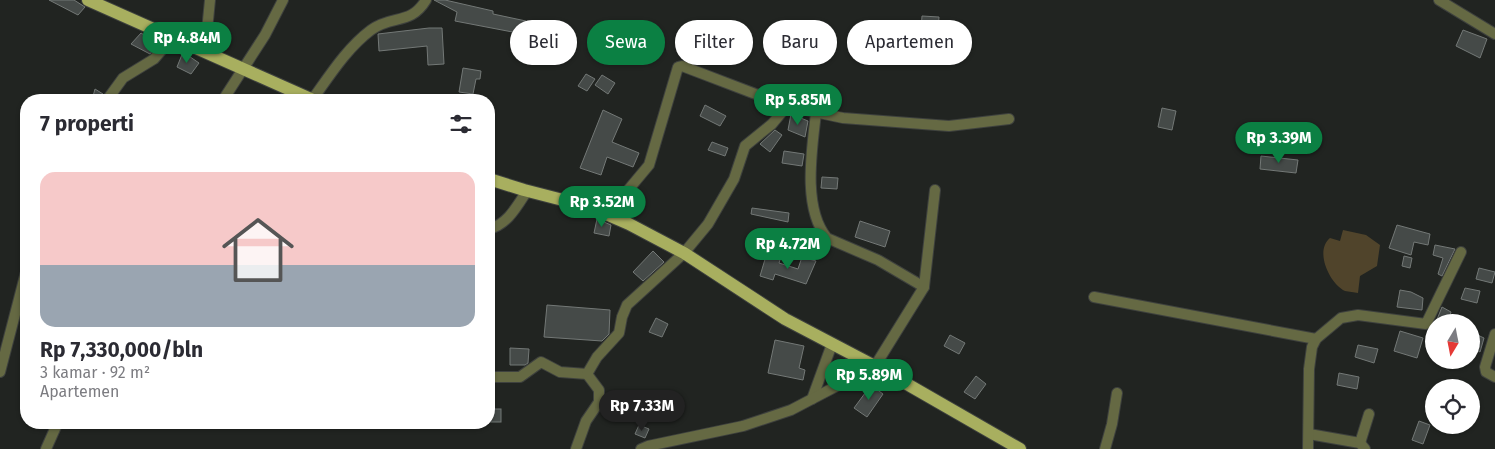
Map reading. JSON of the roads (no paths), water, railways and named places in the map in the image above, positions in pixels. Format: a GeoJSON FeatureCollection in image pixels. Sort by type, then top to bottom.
{"type":"FeatureCollection","features":[{"type":"Feature","properties":{"kind":"main road"},"geometry":{"type":"LineString","coordinates":[[88,0],[299,94]]}},
{"type":"Feature","properties":{"kind":"main road"},"geometry":{"type":"LineString","coordinates":[[495,181],[590,207],[608,214],[684,254],[786,319],[875,366],[1020,449]]}},
{"type":"Feature","properties":{"kind":"street"},"geometry":{"type":"LineString","coordinates":[[206,51],[210,0]]}},
{"type":"Feature","properties":{"kind":"street"},"geometry":{"type":"LineString","coordinates":[[227,94],[265,35],[283,0]]}},
{"type":"Feature","properties":{"kind":"street"},"geometry":{"type":"LineString","coordinates":[[316,94],[335,68],[362,37],[384,22],[413,16],[426,0]]}},
{"type":"Feature","properties":{"kind":"street"},"geometry":{"type":"LineString","coordinates":[[1439,0],[1495,34]]}},
{"type":"Feature","properties":{"kind":"street"},"geometry":{"type":"LineString","coordinates":[[111,94],[123,78],[154,59],[174,37]]}},
{"type":"Feature","properties":{"kind":"street"},"geometry":{"type":"LineString","coordinates":[[608,214],[649,165],[678,67],[682,66],[787,106],[843,118],[949,126],[1009,119]]}},
{"type":"Feature","properties":{"kind":"street"},"geometry":{"type":"LineString","coordinates":[[587,374],[597,357],[619,333],[627,304],[684,254],[717,211],[734,179],[745,146],[772,124],[787,106]]}},
{"type":"Feature","properties":{"kind":"street"},"geometry":{"type":"LineString","coordinates":[[816,113],[810,165],[814,214],[822,231],[827,238],[878,260],[924,288]]}},
{"type":"Feature","properties":{"kind":"street"},"geometry":{"type":"LineString","coordinates":[[641,449],[743,426],[791,410],[875,366],[924,288],[936,190]]}},
{"type":"Feature","properties":{"kind":"street"},"geometry":{"type":"LineString","coordinates":[[495,226],[510,216],[527,191]]}},
{"type":"Feature","properties":{"kind":"street"},"geometry":{"type":"LineString","coordinates":[[1308,449],[1309,369],[1312,348],[1316,339],[1341,318],[1358,315],[1426,324],[1461,252]]}},
{"type":"Feature","properties":{"kind":"street"},"geometry":{"type":"LineString","coordinates":[[0,372],[20,295]]}},
{"type":"Feature","properties":{"kind":"street"},"geometry":{"type":"LineString","coordinates":[[1094,297],[1316,339]]}},
{"type":"Feature","properties":{"kind":"street"},"geometry":{"type":"LineString","coordinates":[[1495,334],[1485,367],[1486,372],[1495,377]]}},
{"type":"Feature","properties":{"kind":"street"},"geometry":{"type":"LineString","coordinates":[[812,399],[832,344]]}},
{"type":"Feature","properties":{"kind":"street"},"geometry":{"type":"LineString","coordinates":[[495,377],[520,377],[541,362],[560,372],[587,374],[599,390],[599,402],[586,421],[576,449]]}},
{"type":"Feature","properties":{"kind":"street"},"geometry":{"type":"LineString","coordinates":[[1105,449],[1112,424],[1117,393]]}},
{"type":"Feature","properties":{"kind":"street"},"geometry":{"type":"LineString","coordinates":[[1309,434],[1363,446],[1369,414]]}},
{"type":"Feature","properties":{"kind":"street"},"geometry":{"type":"LineString","coordinates":[[46,449],[55,429]]}},
{"type":"Feature","properties":{"kind":"street"},"geometry":{"type":"LineString","coordinates":[[685,449],[690,437]]}}]}
